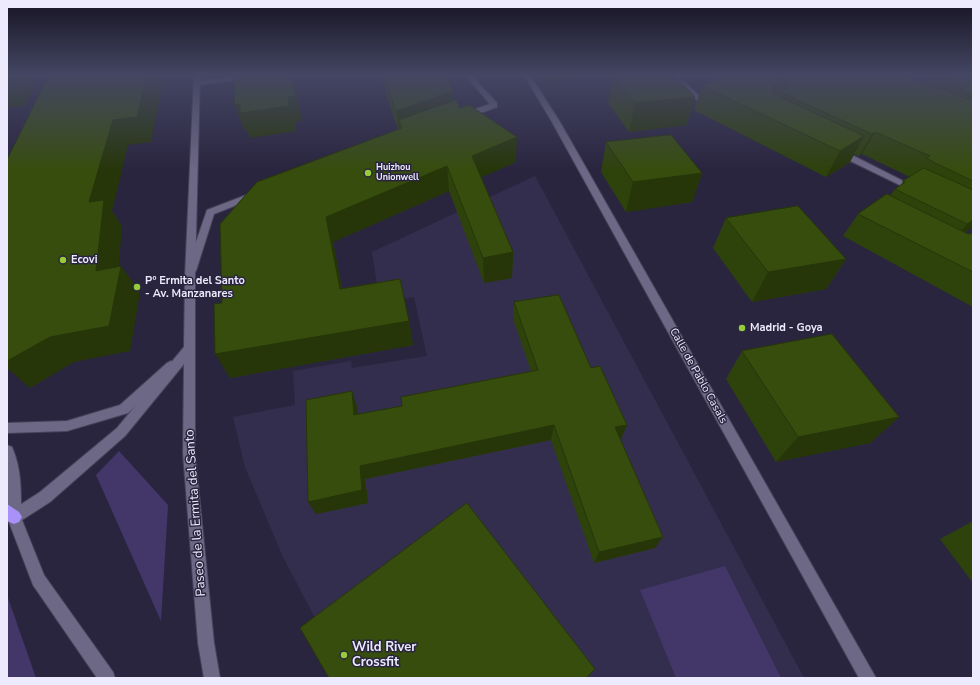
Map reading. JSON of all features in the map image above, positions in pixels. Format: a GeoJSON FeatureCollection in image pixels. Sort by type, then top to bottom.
{"type":"FeatureCollection","features":[{"type":"Feature","properties":{"kind":"street","name":"Paseo de la Ermita del Santo"},"geometry":{"type":"LineString","coordinates":[[196,107],[190,276],[189,454],[206,643],[212,678]]}},
{"type":"Feature","properties":{"kind":"street"},"geometry":{"type":"LineString","coordinates":[[458,118],[489,107]]}},
{"type":"Feature","properties":{"kind":"street","name":"Calle de Pablo Casals"},"geometry":{"type":"LineString","coordinates":[[547,107],[868,678]]}},
{"type":"Feature","properties":{"kind":"street"},"geometry":{"type":"LineString","coordinates":[[831,148],[923,193]]}},
{"type":"Feature","properties":{"kind":"street"},"geometry":{"type":"LineString","coordinates":[[190,276],[210,212],[262,192]]}},
{"type":"Feature","properties":{"kind":"street"},"geometry":{"type":"LineString","coordinates":[[7,428],[67,426],[124,409],[190,348]]}},
{"type":"Feature","properties":{"kind":"street"},"geometry":{"type":"LineString","coordinates":[[10,514],[45,497],[121,432],[190,348]]}},
{"type":"Feature","properties":{"kind":"street"},"geometry":{"type":"LineString","coordinates":[[7,451],[14,475],[10,514],[38,580],[107,678]]}},
{"type":"Feature","properties":{"kind":"shaded area"},"geometry":{"type":"Polygon","coordinates":[[[535,176],[804,678],[586,678],[323,633],[283,557],[245,467],[233,417],[295,405],[293,371],[351,361],[352,368],[427,356],[414,297],[380,303],[372,252],[535,176]]]}},
{"type":"Feature","properties":{"kind":"shaded area"},"geometry":{"type":"Polygon","coordinates":[[[119,451],[168,505],[161,621],[96,475],[119,451]]]}},
{"type":"Feature","properties":{"kind":"shaded area"},"geometry":{"type":"Polygon","coordinates":[[[725,566],[781,678],[676,678],[640,590],[725,566]]]}},
{"type":"Feature","properties":{"kind":"shaded area"},"geometry":{"type":"Polygon","coordinates":[[[7,595],[36,678],[7,678],[7,595]]]}},
{"type":"Feature","properties":{"kind":"building"},"geometry":{"type":"Polygon","coordinates":[[[33,107],[139,107],[137,117],[113,120],[89,202],[104,200],[96,271],[121,266],[109,326],[50,337],[7,361],[7,160],[33,107]]]}},
{"type":"Feature","properties":{"kind":"building"},"geometry":{"type":"Polygon","coordinates":[[[240,107],[282,107],[240,113],[240,107]]]}},
{"type":"Feature","properties":{"kind":"building"},"geometry":{"type":"Polygon","coordinates":[[[395,107],[407,107],[396,111],[395,107]]]}},
{"type":"Feature","properties":{"kind":"building"},"geometry":{"type":"Polygon","coordinates":[[[436,107],[472,107],[517,137],[472,156],[513,252],[483,258],[447,166],[326,217],[340,289],[400,279],[409,321],[215,354],[214,304],[222,303],[220,224],[257,182],[402,128],[399,120],[436,107]]]}},
{"type":"Feature","properties":{"kind":"building"},"geometry":{"type":"Polygon","coordinates":[[[747,107],[802,107],[864,136],[840,151],[747,107]]]}},
{"type":"Feature","properties":{"kind":"building"},"geometry":{"type":"Polygon","coordinates":[[[813,107],[973,107],[973,181],[926,158],[930,156],[875,132],[872,134],[813,107]]]}},
{"type":"Feature","properties":{"kind":"building"},"geometry":{"type":"Polygon","coordinates":[[[671,135],[702,173],[633,182],[606,142],[671,135]]]}},
{"type":"Feature","properties":{"kind":"building"},"geometry":{"type":"Polygon","coordinates":[[[924,168],[973,190],[973,220],[967,224],[895,189],[905,182],[903,181],[924,168]]]}},
{"type":"Feature","properties":{"kind":"building"},"geometry":{"type":"Polygon","coordinates":[[[887,194],[968,234],[973,233],[973,272],[858,214],[887,194]]]}},
{"type":"Feature","properties":{"kind":"building"},"geometry":{"type":"Polygon","coordinates":[[[798,206],[846,259],[768,272],[726,218],[798,206]]]}},
{"type":"Feature","properties":{"kind":"building"},"geometry":{"type":"Polygon","coordinates":[[[559,295],[591,368],[600,366],[627,425],[615,427],[663,537],[599,552],[554,425],[360,466],[362,490],[308,502],[306,400],[352,391],[354,415],[402,406],[401,397],[538,370],[514,302],[559,295]]]}},
{"type":"Feature","properties":{"kind":"building"},"geometry":{"type":"Polygon","coordinates":[[[832,334],[899,417],[798,437],[742,351],[832,334]]]}},
{"type":"Feature","properties":{"kind":"building"},"geometry":{"type":"Polygon","coordinates":[[[467,503],[595,669],[586,678],[329,678],[300,628],[467,503]]]}},
{"type":"Feature","properties":{"kind":"place","name":"Huizhou Unionwell"},"geometry":{"type":"Point","coordinates":[368,173]}},
{"type":"Feature","properties":{"kind":"place","name":"Ecovi"},"geometry":{"type":"Point","coordinates":[63,260]}},
{"type":"Feature","properties":{"kind":"place","name":"Pº Ermita del Santo - Av. Manzanares"},"geometry":{"type":"Point","coordinates":[137,287]}},
{"type":"Feature","properties":{"kind":"place","name":"Madrid - Goya"},"geometry":{"type":"Point","coordinates":[742,328]}},
{"type":"Feature","properties":{"kind":"place","name":"Wild River Crossfit"},"geometry":{"type":"Point","coordinates":[344,655]}}]}
